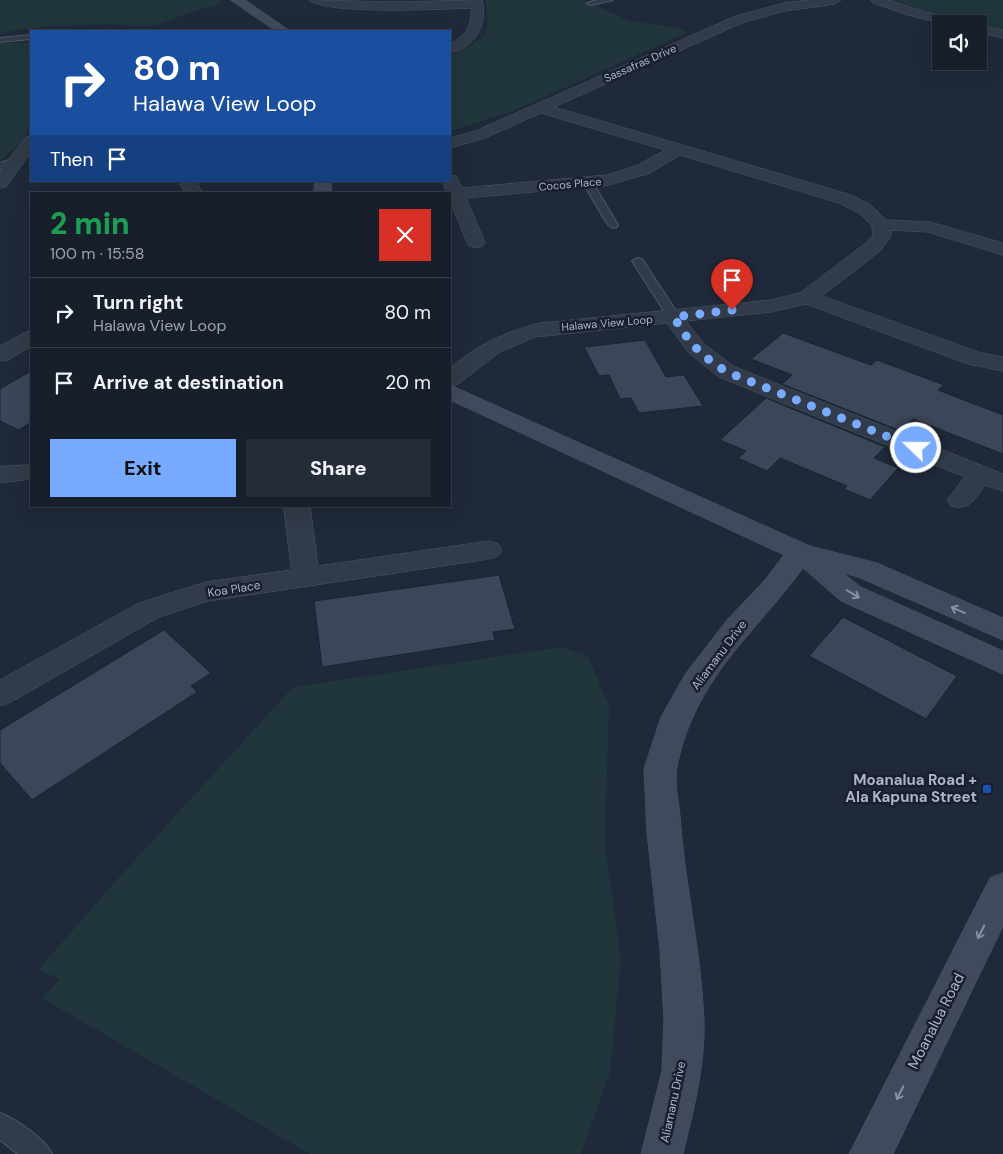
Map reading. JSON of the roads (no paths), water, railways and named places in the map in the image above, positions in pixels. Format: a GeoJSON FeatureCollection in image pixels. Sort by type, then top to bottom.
{"type":"FeatureCollection","features":[{"type":"Feature","properties":{"kind":"street"},"geometry":{"type":"LineString","coordinates":[[237,0],[266,17],[283,30]]}},
{"type":"Feature","properties":{"kind":"street"},"geometry":{"type":"LineString","coordinates":[[315,0],[393,6],[476,2],[477,26],[473,34],[464,42],[451,48]]}},
{"type":"Feature","properties":{"kind":"street","name":"Sassafras Drive"},"geometry":{"type":"LineString","coordinates":[[451,143],[479,135],[740,19],[784,8],[835,0]]}},
{"type":"Feature","properties":{"kind":"street"},"geometry":{"type":"LineString","coordinates":[[876,0],[932,18]]}},
{"type":"Feature","properties":{"kind":"street"},"geometry":{"type":"LineString","coordinates":[[987,30],[1003,34]]}},
{"type":"Feature","properties":{"kind":"street"},"geometry":{"type":"LineString","coordinates":[[541,108],[845,199],[865,209],[881,225],[930,227],[1003,249]]}},
{"type":"Feature","properties":{"kind":"street"},"geometry":{"type":"LineString","coordinates":[[0,182],[30,142]]}},
{"type":"Feature","properties":{"kind":"street","name":"Cocos Place"},"geometry":{"type":"LineString","coordinates":[[476,242],[453,187],[588,183],[609,180],[633,174],[677,150]]}},
{"type":"Feature","properties":{"kind":"street","name":"Halawa View Loop"},"geometry":{"type":"LineString","coordinates":[[451,378],[494,346],[523,333],[541,329],[771,306],[807,298],[873,247],[882,236],[881,225]]}},
{"type":"Feature","properties":{"kind":"street"},"geometry":{"type":"LineString","coordinates":[[807,298],[976,358],[1003,364]]}},
{"type":"Feature","properties":{"kind":"street"},"geometry":{"type":"LineString","coordinates":[[674,317],[695,349],[711,363],[727,372],[1003,483]]}},
{"type":"Feature","properties":{"kind":"street"},"geometry":{"type":"LineString","coordinates":[[0,355],[30,338]]}},
{"type":"Feature","properties":{"kind":"street"},"geometry":{"type":"LineString","coordinates":[[451,392],[801,552],[867,570],[1003,630]]}},
{"type":"Feature","properties":{"kind":"street"},"geometry":{"type":"LineString","coordinates":[[0,476],[30,472]]}},
{"type":"Feature","properties":{"kind":"street"},"geometry":{"type":"LineString","coordinates":[[960,500],[980,474]]}},
{"type":"Feature","properties":{"kind":"street"},"geometry":{"type":"LineString","coordinates":[[297,507],[306,578]]}},
{"type":"Feature","properties":{"kind":"street","name":"Koa Place"},"geometry":{"type":"LineString","coordinates":[[0,694],[149,610],[206,592],[489,550]]}},
{"type":"Feature","properties":{"kind":"street"},"geometry":{"type":"LineString","coordinates":[[801,552],[851,594],[1003,663]]}},
{"type":"Feature","properties":{"kind":"street","name":"Aliamanu Drive"},"geometry":{"type":"LineString","coordinates":[[662,1154],[682,1072],[684,1020],[679,950],[663,824],[660,769],[677,717],[697,681],[737,627],[775,587],[801,552]]}},
{"type":"Feature","properties":{"kind":"street","name":"Moanalua Road"},"geometry":{"type":"LineString","coordinates":[[870,1154],[1003,889]]}},
{"type":"Feature","properties":{"kind":"lane"},"geometry":{"type":"LineString","coordinates":[[591,3],[609,0]]}},
{"type":"Feature","properties":{"kind":"lane"},"geometry":{"type":"LineString","coordinates":[[0,40],[30,37]]}},
{"type":"Feature","properties":{"kind":"lane"},"geometry":{"type":"LineString","coordinates":[[0,166],[17,160]]}},
{"type":"Feature","properties":{"kind":"lane"},"geometry":{"type":"LineString","coordinates":[[588,183],[613,225]]}},
{"type":"Feature","properties":{"kind":"lane"},"geometry":{"type":"LineString","coordinates":[[638,261],[674,317]]}},
{"type":"Feature","properties":{"kind":"lane"},"geometry":{"type":"LineString","coordinates":[[0,1125],[39,1154]]}},
{"type":"Feature","properties":{"kind":"place","name":"Moanalua Road + Ala Kapuna Street"},"geometry":{"type":"Point","coordinates":[987,789]}}]}
